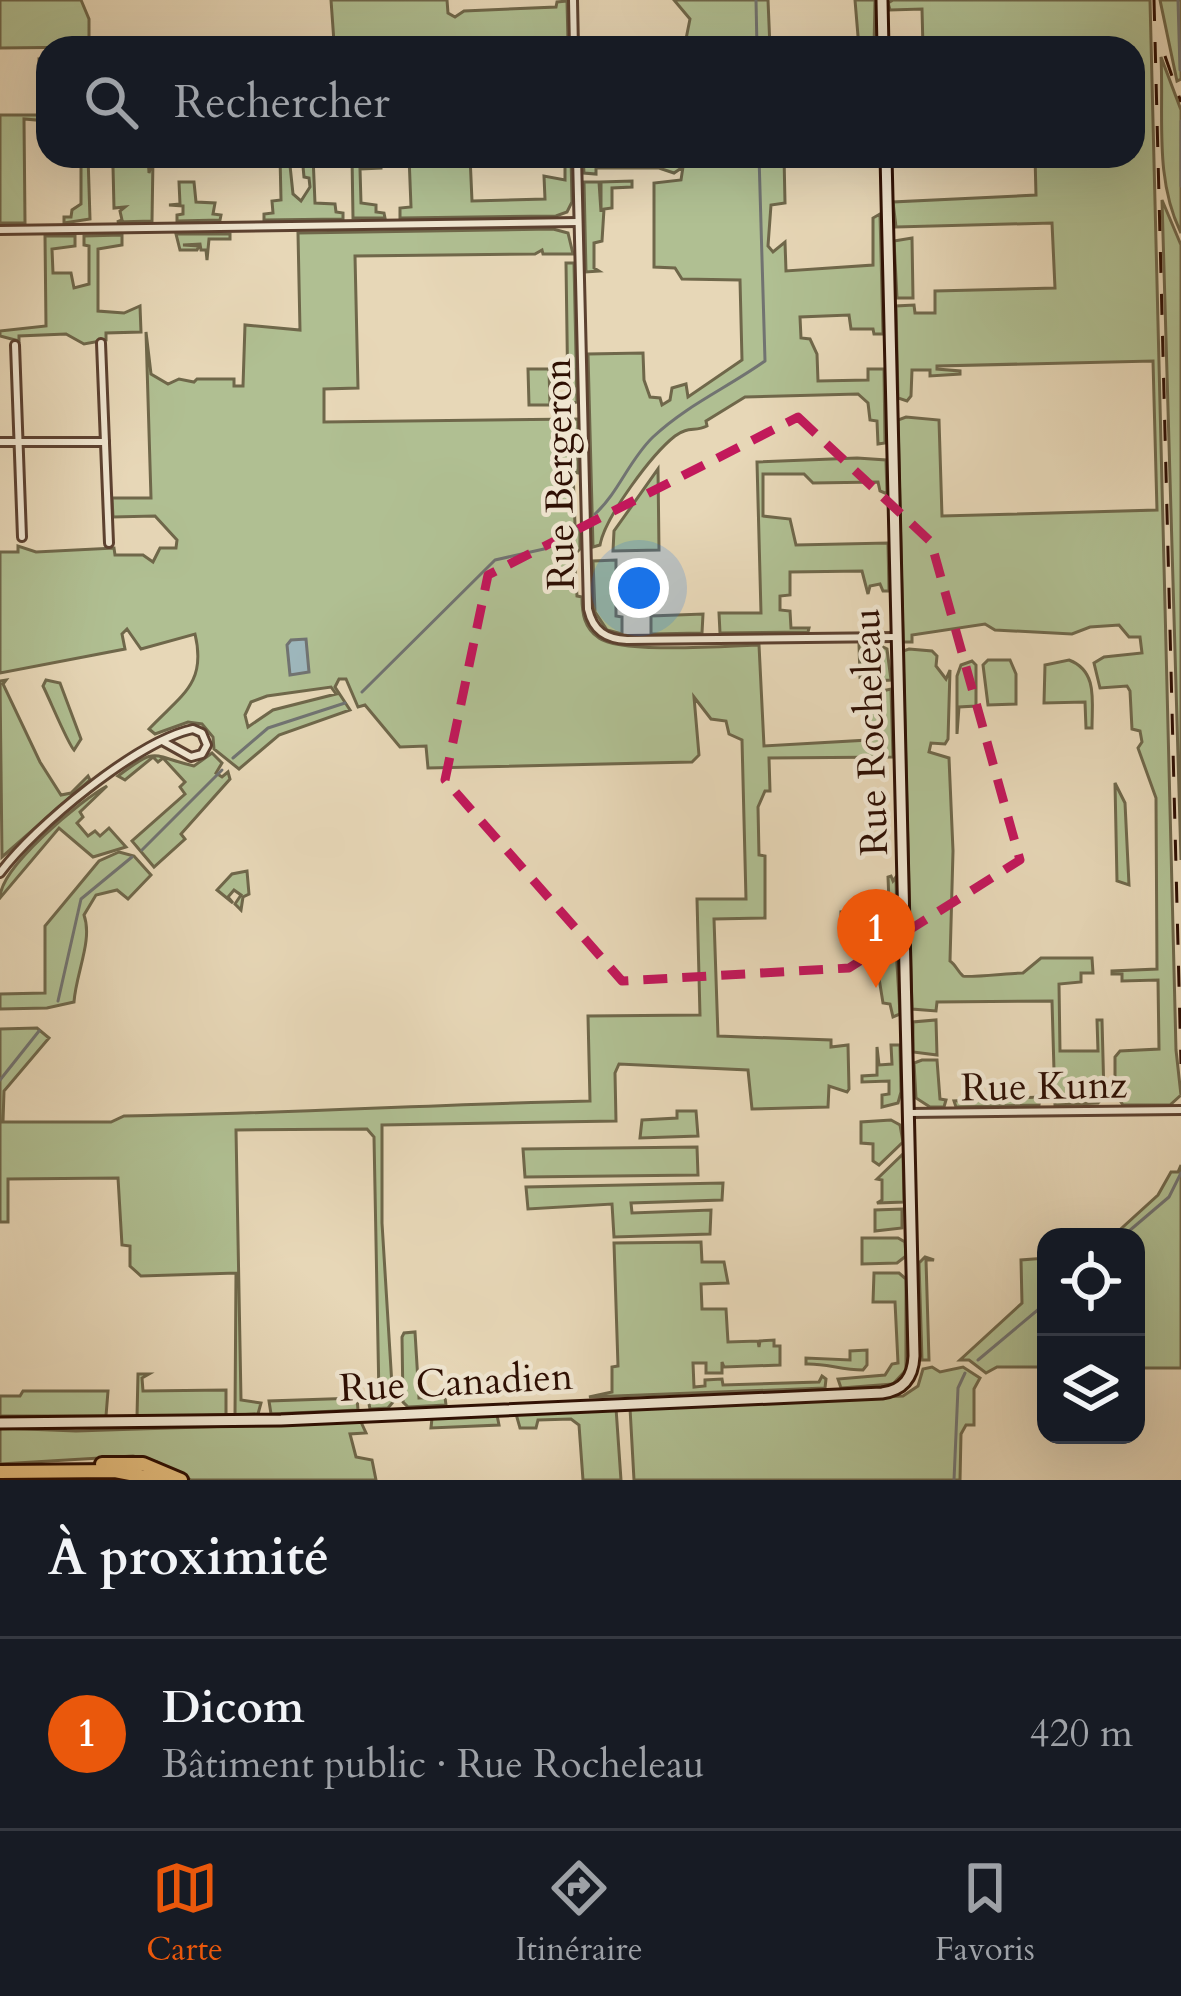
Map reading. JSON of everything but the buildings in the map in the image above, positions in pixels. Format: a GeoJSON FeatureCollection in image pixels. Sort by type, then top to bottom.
{"type":"FeatureCollection","features":[{"type":"Feature","properties":{"kind":"highway"},"geometry":{"type":"LineString","coordinates":[[0,1472],[135,1463],[159,1468],[181,1480]]}},
{"type":"Feature","properties":{"kind":"highway"},"geometry":{"type":"LineString","coordinates":[[41,1470],[122,1472],[160,1480]]}},
{"type":"Feature","properties":{"kind":"street"},"geometry":{"type":"LineString","coordinates":[[573,0],[574,36]]}},
{"type":"Feature","properties":{"kind":"street"},"geometry":{"type":"LineString","coordinates":[[882,0],[884,36]]}},
{"type":"Feature","properties":{"kind":"street","name":"Rue Bergeron"},"geometry":{"type":"LineString","coordinates":[[577,168],[588,609],[593,624],[606,636],[627,640],[897,638]]}},
{"type":"Feature","properties":{"kind":"street","name":"Rue Rocheleau"},"geometry":{"type":"LineString","coordinates":[[886,168],[914,1356],[910,1377]]}},
{"type":"Feature","properties":{"kind":"street"},"geometry":{"type":"LineString","coordinates":[[0,230],[579,222]]}},
{"type":"Feature","properties":{"kind":"street"},"geometry":{"type":"LineString","coordinates":[[101,344],[109,544]]}},
{"type":"Feature","properties":{"kind":"street"},"geometry":{"type":"LineString","coordinates":[[15,345],[22,538]]}},
{"type":"Feature","properties":{"kind":"street"},"geometry":{"type":"LineString","coordinates":[[0,442],[105,442]]}},
{"type":"Feature","properties":{"kind":"street"},"geometry":{"type":"LineString","coordinates":[[0,873],[95,784],[144,750],[193,729],[202,733],[207,745],[194,758],[164,742]]}},
{"type":"Feature","properties":{"kind":"street","name":"Rue Kunz"},"geometry":{"type":"LineString","coordinates":[[908,1113],[1181,1110]]}},
{"type":"Feature","properties":{"kind":"street","name":"Rue Canadien"},"geometry":{"type":"LineString","coordinates":[[0,1423],[281,1420],[881,1393],[896,1389],[910,1377]]}},
{"type":"Feature","properties":{"kind":"highlighted area"},"geometry":{"type":"Polygon","coordinates":[[[798,417],[931,542],[1020,860],[849,968],[622,981],[445,780],[488,575],[798,417]]]}},
{"type":"Feature","properties":{"kind":"green space"},"geometry":{"type":"Polygon","coordinates":[[[0,0],[81,0],[89,19],[89,36],[36,36],[36,48],[0,48],[0,0]]]}},
{"type":"Feature","properties":{"kind":"green space"},"geometry":{"type":"Polygon","coordinates":[[[331,0],[447,0],[448,13],[455,17],[464,11],[556,7],[557,2],[567,1],[568,36],[334,36],[331,0]]]}},
{"type":"Feature","properties":{"kind":"green space"},"geometry":{"type":"Polygon","coordinates":[[[674,0],[768,0],[770,36],[687,36],[690,19],[674,0]]]}},
{"type":"Feature","properties":{"kind":"green space"},"geometry":{"type":"Polygon","coordinates":[[[855,0],[875,0],[874,36],[858,36],[855,0]]]}},
{"type":"Feature","properties":{"kind":"green space"},"geometry":{"type":"Polygon","coordinates":[[[1150,0],[1176,1050],[1181,1095],[1170,1105],[1123,1105],[1115,1093],[1115,1057],[1120,1051],[1159,1049],[1158,980],[1122,981],[1122,974],[1112,974],[1157,969],[1156,798],[1138,748],[1140,731],[1132,729],[1130,691],[1127,686],[1100,688],[1094,663],[1104,657],[1142,653],[1140,637],[1129,637],[1119,625],[1072,634],[995,630],[985,624],[912,635],[912,642],[903,642],[898,420],[939,420],[942,516],[1157,510],[1153,361],[937,366],[960,374],[930,376],[930,370],[912,370],[911,396],[907,401],[898,398],[896,306],[914,305],[915,313],[935,313],[935,291],[1055,288],[1052,223],[896,227],[893,202],[1036,195],[1035,168],[1145,168],[1145,36],[923,36],[922,9],[890,10],[888,3],[1150,0]]]}},
{"type":"Feature","properties":{"kind":"green space"},"geometry":{"type":"Polygon","coordinates":[[[1160,0],[1181,0],[1181,79],[1177,81],[1160,0]]]}},
{"type":"Feature","properties":{"kind":"green space"},"geometry":{"type":"Polygon","coordinates":[[[1161,57],[1181,110],[1181,233],[1164,169],[1161,57]]]}},
{"type":"Feature","properties":{"kind":"green space"},"geometry":{"type":"Polygon","coordinates":[[[0,115],[36,115],[36,120],[24,119],[25,223],[0,223],[0,115]]]}},
{"type":"Feature","properties":{"kind":"green space"},"geometry":{"type":"Polygon","coordinates":[[[81,168],[88,168],[90,219],[64,223],[64,217],[71,217],[81,204],[81,168]]]}},
{"type":"Feature","properties":{"kind":"green space"},"geometry":{"type":"Polygon","coordinates":[[[113,168],[149,168],[149,173],[153,168],[152,221],[117,222],[125,207],[114,208],[113,168]]]}},
{"type":"Feature","properties":{"kind":"green space"},"geometry":{"type":"Polygon","coordinates":[[[280,168],[290,168],[293,194],[301,201],[310,187],[303,168],[314,168],[315,203],[335,204],[343,219],[264,220],[264,214],[273,213],[272,201],[281,200],[280,168]]]}},
{"type":"Feature","properties":{"kind":"green space"},"geometry":{"type":"Polygon","coordinates":[[[352,168],[381,168],[360,169],[361,203],[376,205],[376,212],[384,213],[385,218],[353,218],[352,168]]]}},
{"type":"Feature","properties":{"kind":"green space"},"geometry":{"type":"Polygon","coordinates":[[[409,168],[471,168],[472,201],[545,199],[544,176],[565,180],[565,168],[571,168],[572,202],[567,212],[556,216],[400,218],[400,208],[411,207],[409,168]]]}},
{"type":"Feature","properties":{"kind":"green space"},"geometry":{"type":"Polygon","coordinates":[[[683,168],[784,168],[785,203],[771,205],[768,246],[773,252],[785,242],[786,271],[873,265],[873,218],[880,214],[883,334],[851,329],[849,315],[800,317],[801,338],[810,339],[817,354],[818,381],[868,380],[868,369],[884,369],[885,443],[878,444],[877,421],[870,420],[868,403],[858,394],[745,397],[706,421],[707,426],[684,431],[665,445],[620,503],[600,545],[593,547],[588,354],[643,353],[650,397],[660,398],[662,405],[670,400],[672,388],[686,384],[688,397],[742,360],[740,280],[682,279],[675,268],[654,267],[654,183],[681,180],[683,168]]]}},
{"type":"Feature","properties":{"kind":"green space"},"geometry":{"type":"Polygon","coordinates":[[[632,181],[632,187],[612,188],[612,208],[604,209],[602,241],[594,243],[594,268],[599,271],[586,272],[584,182],[599,182],[601,212],[601,182],[632,181]]]}},
{"type":"Feature","properties":{"kind":"green space"},"geometry":{"type":"Polygon","coordinates":[[[179,182],[194,182],[196,202],[215,203],[213,214],[221,215],[220,220],[177,221],[183,206],[169,205],[180,204],[179,182]]]}},
{"type":"Feature","properties":{"kind":"green space"},"geometry":{"type":"Polygon","coordinates":[[[1162,200],[1181,245],[1181,860],[1162,200]]]}},
{"type":"Feature","properties":{"kind":"green space"},"geometry":{"type":"Polygon","coordinates":[[[553,229],[568,233],[573,254],[543,254],[542,250],[535,254],[355,256],[358,388],[324,389],[324,422],[578,419],[573,459],[578,459],[578,473],[573,472],[580,549],[574,555],[577,596],[582,597],[590,630],[611,643],[651,648],[759,645],[764,746],[868,740],[867,691],[869,703],[882,703],[882,691],[891,689],[893,757],[769,758],[770,791],[765,791],[758,807],[759,855],[765,856],[765,918],[714,919],[718,1036],[831,1040],[831,1047],[848,1045],[847,1092],[829,1086],[828,1107],[752,1109],[748,1070],[619,1064],[616,1121],[382,1125],[382,1223],[393,1402],[388,1408],[370,1409],[368,1399],[379,1397],[374,1137],[367,1129],[236,1130],[241,1400],[261,1403],[258,1414],[235,1415],[236,1273],[141,1276],[130,1266],[130,1246],[122,1245],[118,1178],[8,1179],[8,1222],[0,1222],[0,1029],[37,1028],[49,1038],[4,1091],[3,1122],[111,1122],[124,1116],[590,1101],[588,1016],[700,1015],[697,899],[746,899],[742,740],[729,734],[726,721],[711,719],[694,697],[699,755],[692,762],[428,768],[426,746],[400,747],[365,705],[358,707],[346,679],[339,679],[335,687],[350,710],[279,735],[239,769],[214,749],[213,737],[202,724],[188,722],[155,734],[149,729],[194,677],[195,634],[141,649],[127,629],[122,634],[125,649],[0,673],[0,552],[18,552],[18,546],[36,552],[114,548],[115,555],[143,555],[153,562],[160,548],[176,548],[177,540],[155,516],[113,517],[112,498],[151,498],[146,332],[151,374],[168,384],[179,379],[234,379],[234,386],[243,386],[245,325],[300,330],[298,233],[553,229]],[[331,687],[251,702],[245,715],[248,727],[273,710],[336,694],[331,687]]]}},
{"type":"Feature","properties":{"kind":"green space"},"geometry":{"type":"Polygon","coordinates":[[[176,234],[230,234],[230,239],[209,239],[207,260],[200,244],[183,245],[199,246],[197,250],[180,250],[176,234]]]}},
{"type":"Feature","properties":{"kind":"green space"},"geometry":{"type":"Polygon","coordinates":[[[122,235],[122,245],[98,249],[98,311],[124,313],[140,306],[141,332],[106,333],[106,340],[84,344],[66,334],[19,336],[19,341],[0,336],[0,331],[46,326],[45,236],[75,236],[75,246],[52,249],[53,273],[71,273],[74,288],[89,284],[89,246],[84,245],[84,236],[122,235]]]}},
{"type":"Feature","properties":{"kind":"green space"},"geometry":{"type":"Polygon","coordinates":[[[912,238],[913,298],[897,298],[894,241],[912,238]]]}},
{"type":"Feature","properties":{"kind":"green space"},"geometry":{"type":"Polygon","coordinates":[[[566,263],[574,263],[577,402],[568,404],[566,263]]]}},
{"type":"Feature","properties":{"kind":"green space"},"geometry":{"type":"Polygon","coordinates":[[[528,369],[549,369],[550,405],[529,405],[528,369]]]}},
{"type":"Feature","properties":{"kind":"green space"},"geometry":{"type":"Polygon","coordinates":[[[886,460],[887,494],[880,491],[878,482],[813,483],[804,474],[763,474],[763,516],[790,519],[796,545],[888,543],[889,591],[883,591],[880,584],[870,586],[868,594],[862,571],[790,572],[790,595],[780,596],[780,610],[790,611],[791,628],[809,628],[808,632],[720,633],[719,613],[761,613],[757,462],[886,460]]]}},
{"type":"Feature","properties":{"kind":"green space"},"geometry":{"type":"Polygon","coordinates":[[[658,469],[659,550],[613,551],[614,531],[658,469]]]}},
{"type":"Feature","properties":{"kind":"green space"},"geometry":{"type":"Polygon","coordinates":[[[616,560],[616,616],[622,617],[622,634],[607,630],[595,612],[593,561],[616,560]]]}},
{"type":"Feature","properties":{"kind":"green space"},"geometry":{"type":"Polygon","coordinates":[[[703,614],[702,633],[651,634],[651,616],[703,614]]]}},
{"type":"Feature","properties":{"kind":"green space"},"geometry":{"type":"Polygon","coordinates":[[[859,644],[887,649],[891,680],[875,681],[867,674],[860,677],[859,644]]]}},
{"type":"Feature","properties":{"kind":"green space"},"geometry":{"type":"Polygon","coordinates":[[[903,651],[932,651],[946,679],[950,670],[948,739],[945,744],[931,743],[929,752],[949,758],[950,961],[963,976],[972,976],[1023,973],[1041,958],[1092,958],[1093,973],[1081,973],[1081,982],[1059,984],[1060,1051],[1098,1051],[1097,1020],[1102,1020],[1104,1096],[1098,1103],[1055,1105],[1052,1001],[937,1002],[936,1011],[912,1009],[903,651]]]}},
{"type":"Feature","properties":{"kind":"green space"},"geometry":{"type":"Polygon","coordinates":[[[988,660],[1010,660],[1016,674],[1016,704],[988,705],[983,665],[988,660]]]}},
{"type":"Feature","properties":{"kind":"green space"},"geometry":{"type":"Polygon","coordinates":[[[1069,660],[1089,679],[1092,728],[1086,728],[1085,702],[1044,703],[1045,665],[1069,660]]]}},
{"type":"Feature","properties":{"kind":"green space"},"geometry":{"type":"Polygon","coordinates":[[[972,661],[976,665],[976,706],[959,707],[957,734],[957,676],[961,665],[972,661]]]}},
{"type":"Feature","properties":{"kind":"green space"},"geometry":{"type":"Polygon","coordinates":[[[6,680],[3,684],[40,762],[61,795],[71,793],[88,776],[90,780],[2,857],[0,681],[6,680]]]}},
{"type":"Feature","properties":{"kind":"green space"},"geometry":{"type":"Polygon","coordinates":[[[46,680],[60,683],[81,739],[74,750],[43,686],[46,680]]]}},
{"type":"Feature","properties":{"kind":"green space"},"geometry":{"type":"Polygon","coordinates":[[[212,753],[222,763],[216,773],[222,777],[228,772],[230,779],[181,834],[185,839],[154,867],[132,841],[185,794],[180,787],[185,782],[163,758],[158,762],[153,757],[125,780],[118,776],[148,757],[155,756],[161,757],[194,766],[212,753]]]}},
{"type":"Feature","properties":{"kind":"green space"},"geometry":{"type":"Polygon","coordinates":[[[1115,783],[1125,803],[1129,885],[1117,881],[1115,783]]]}},
{"type":"Feature","properties":{"kind":"green space"},"geometry":{"type":"Polygon","coordinates":[[[107,786],[80,812],[83,817],[77,823],[88,836],[95,831],[100,836],[109,828],[126,847],[93,857],[59,828],[0,898],[13,869],[27,853],[107,786]]]}},
{"type":"Feature","properties":{"kind":"green space"},"geometry":{"type":"Polygon","coordinates":[[[119,852],[134,856],[151,875],[128,899],[117,890],[96,895],[84,915],[85,946],[74,1002],[0,1009],[0,994],[45,993],[45,926],[99,861],[119,852]]]}},
{"type":"Feature","properties":{"kind":"green space"},"geometry":{"type":"Polygon","coordinates":[[[247,871],[249,894],[243,897],[241,910],[235,904],[241,895],[234,890],[228,897],[233,903],[217,890],[232,874],[247,871]]]}},
{"type":"Feature","properties":{"kind":"green space"},"geometry":{"type":"Polygon","coordinates":[[[891,876],[893,881],[896,877],[897,929],[889,930],[889,919],[841,920],[841,912],[875,910],[875,902],[889,901],[891,876]]]}},
{"type":"Feature","properties":{"kind":"green space"},"geometry":{"type":"Polygon","coordinates":[[[896,948],[900,1014],[893,1017],[890,1004],[883,1003],[878,972],[870,971],[877,957],[896,948]]]}},
{"type":"Feature","properties":{"kind":"green space"},"geometry":{"type":"Polygon","coordinates":[[[936,1020],[937,1055],[913,1052],[913,1022],[936,1020]]]}},
{"type":"Feature","properties":{"kind":"green space"},"geometry":{"type":"Polygon","coordinates":[[[891,1045],[900,1045],[901,1092],[898,1103],[882,1107],[889,1081],[862,1082],[862,1076],[877,1075],[877,1047],[879,1065],[892,1064],[891,1045]]]}},
{"type":"Feature","properties":{"kind":"green space"},"geometry":{"type":"Polygon","coordinates":[[[937,1060],[944,1107],[930,1107],[916,1098],[914,1063],[937,1060]]]}},
{"type":"Feature","properties":{"kind":"green space"},"geometry":{"type":"Polygon","coordinates":[[[1040,1097],[1039,1105],[956,1107],[954,1101],[1040,1097]]]}},
{"type":"Feature","properties":{"kind":"green space"},"geometry":{"type":"Polygon","coordinates":[[[677,1111],[696,1111],[698,1136],[640,1138],[642,1120],[677,1118],[677,1111]]]}},
{"type":"Feature","properties":{"kind":"green space"},"geometry":{"type":"Polygon","coordinates":[[[891,1120],[900,1125],[903,1142],[879,1165],[873,1161],[873,1144],[861,1143],[861,1122],[891,1120]]]}},
{"type":"Feature","properties":{"kind":"green space"},"geometry":{"type":"Polygon","coordinates":[[[697,1147],[698,1175],[525,1177],[523,1149],[697,1147]]]}},
{"type":"Feature","properties":{"kind":"green space"},"geometry":{"type":"Polygon","coordinates":[[[903,1154],[904,1202],[877,1203],[882,1200],[882,1180],[877,1179],[903,1154]]]}},
{"type":"Feature","properties":{"kind":"green space"},"geometry":{"type":"Polygon","coordinates":[[[1181,1165],[1181,1368],[1145,1368],[1145,1228],[1122,1228],[1158,1195],[1171,1172],[1178,1172],[1181,1165]]]}},
{"type":"Feature","properties":{"kind":"green space"},"geometry":{"type":"Polygon","coordinates":[[[723,1183],[722,1200],[631,1203],[632,1213],[711,1210],[710,1234],[614,1237],[612,1204],[528,1209],[526,1187],[723,1183]]]}},
{"type":"Feature","properties":{"kind":"green space"},"geometry":{"type":"Polygon","coordinates":[[[902,1209],[902,1228],[875,1231],[875,1210],[902,1209]]]}},
{"type":"Feature","properties":{"kind":"green space"},"geometry":{"type":"Polygon","coordinates":[[[862,1238],[898,1238],[905,1242],[906,1256],[897,1263],[862,1264],[862,1238]]]}},
{"type":"Feature","properties":{"kind":"green space"},"geometry":{"type":"Polygon","coordinates":[[[701,1242],[702,1262],[724,1262],[728,1283],[701,1284],[702,1309],[726,1309],[728,1342],[758,1341],[759,1347],[760,1341],[774,1340],[774,1346],[780,1346],[780,1365],[724,1367],[722,1362],[722,1373],[706,1373],[706,1363],[693,1363],[694,1387],[705,1386],[705,1380],[722,1379],[723,1385],[819,1382],[822,1376],[825,1388],[589,1397],[612,1392],[612,1367],[618,1366],[614,1243],[701,1242]]]}},
{"type":"Feature","properties":{"kind":"green space"},"geometry":{"type":"Polygon","coordinates":[[[925,1257],[934,1260],[926,1260],[929,1360],[922,1360],[919,1263],[925,1257]]]}},
{"type":"Feature","properties":{"kind":"green space"},"geometry":{"type":"Polygon","coordinates":[[[1037,1259],[1037,1367],[997,1367],[986,1373],[969,1360],[960,1360],[1022,1303],[1021,1260],[1037,1259]]]}},
{"type":"Feature","properties":{"kind":"green space"},"geometry":{"type":"Polygon","coordinates":[[[874,1273],[899,1273],[906,1279],[906,1370],[893,1384],[841,1388],[838,1379],[885,1375],[898,1363],[895,1302],[873,1302],[874,1273]]]}},
{"type":"Feature","properties":{"kind":"green space"},"geometry":{"type":"Polygon","coordinates":[[[415,1332],[419,1398],[445,1397],[446,1405],[408,1407],[403,1402],[402,1337],[415,1332]]]}},
{"type":"Feature","properties":{"kind":"green space"},"geometry":{"type":"Polygon","coordinates":[[[867,1350],[863,1370],[806,1364],[806,1358],[850,1360],[850,1351],[867,1350]]]}},
{"type":"Feature","properties":{"kind":"green space"},"geometry":{"type":"Polygon","coordinates":[[[963,1367],[980,1378],[974,1389],[974,1425],[966,1425],[961,1434],[960,1480],[634,1480],[630,1408],[903,1396],[918,1386],[923,1369],[940,1372],[963,1367]]]}},
{"type":"Feature","properties":{"kind":"green space"},"geometry":{"type":"Polygon","coordinates":[[[138,1374],[149,1374],[142,1378],[143,1391],[226,1390],[226,1415],[137,1417],[138,1374]]]}},
{"type":"Feature","properties":{"kind":"green space"},"geometry":{"type":"Polygon","coordinates":[[[23,1391],[108,1391],[106,1416],[0,1416],[0,1396],[20,1396],[23,1391]]]}},
{"type":"Feature","properties":{"kind":"green space"},"geometry":{"type":"Polygon","coordinates":[[[357,1398],[358,1410],[271,1414],[269,1401],[357,1398]]]}},
{"type":"Feature","properties":{"kind":"green space"},"geometry":{"type":"Polygon","coordinates":[[[616,1408],[621,1480],[583,1480],[579,1425],[571,1419],[538,1420],[536,1428],[520,1428],[516,1414],[616,1408]]]}},
{"type":"Feature","properties":{"kind":"green space"},"geometry":{"type":"Polygon","coordinates":[[[497,1415],[499,1425],[431,1428],[432,1418],[497,1415]]]}},
{"type":"Feature","properties":{"kind":"green space"},"geometry":{"type":"Polygon","coordinates":[[[361,1422],[366,1433],[350,1434],[356,1457],[372,1460],[376,1480],[191,1480],[157,1462],[133,1456],[0,1464],[0,1428],[76,1431],[361,1422]]]}},
{"type":"Feature","properties":{"kind":"water"},"geometry":{"type":"Polygon","coordinates":[[[306,639],[309,672],[290,675],[287,645],[306,639]]]}},
{"type":"Feature","properties":{"kind":"waterway"},"geometry":{"type":"LineString","coordinates":[[756,0],[757,36]]}},
{"type":"Feature","properties":{"kind":"waterway"},"geometry":{"type":"LineString","coordinates":[[1178,0],[1180,70]]}},
{"type":"Feature","properties":{"kind":"waterway"},"geometry":{"type":"LineString","coordinates":[[1181,121],[1181,186]]}},
{"type":"Feature","properties":{"kind":"waterway"},"geometry":{"type":"LineString","coordinates":[[595,514],[653,437],[765,361],[759,168]]}},
{"type":"Feature","properties":{"kind":"waterway"},"geometry":{"type":"LineString","coordinates":[[362,692],[495,560],[544,549],[577,530]]}},
{"type":"Feature","properties":{"kind":"waterway"},"geometry":{"type":"LineString","coordinates":[[233,758],[268,728],[345,703]]}},
{"type":"Feature","properties":{"kind":"waterway"},"geometry":{"type":"LineString","coordinates":[[142,850],[222,770]]}},
{"type":"Feature","properties":{"kind":"waterway"},"geometry":{"type":"LineString","coordinates":[[58,1001],[81,899],[132,857]]}},
{"type":"Feature","properties":{"kind":"waterway"},"geometry":{"type":"LineString","coordinates":[[0,1080],[39,1031]]}},
{"type":"Feature","properties":{"kind":"waterway"},"geometry":{"type":"LineString","coordinates":[[1133,1228],[1169,1197],[1181,1173]]}},
{"type":"Feature","properties":{"kind":"waterway"},"geometry":{"type":"LineString","coordinates":[[978,1360],[1037,1311]]}},
{"type":"Feature","properties":{"kind":"waterway"},"geometry":{"type":"LineString","coordinates":[[954,1480],[958,1388],[965,1373]]}},
{"type":"Feature","properties":{"kind":"railway"},"geometry":{"type":"LineString","coordinates":[[1154,0],[1181,1064]]}},
{"type":"Feature","properties":{"kind":"railway"},"geometry":{"type":"LineString","coordinates":[[1165,56],[1181,102]]}},
{"type":"Feature","properties":{"kind":"place","name":"Dicom"},"geometry":{"type":"Point","coordinates":[876,988]}}]}
